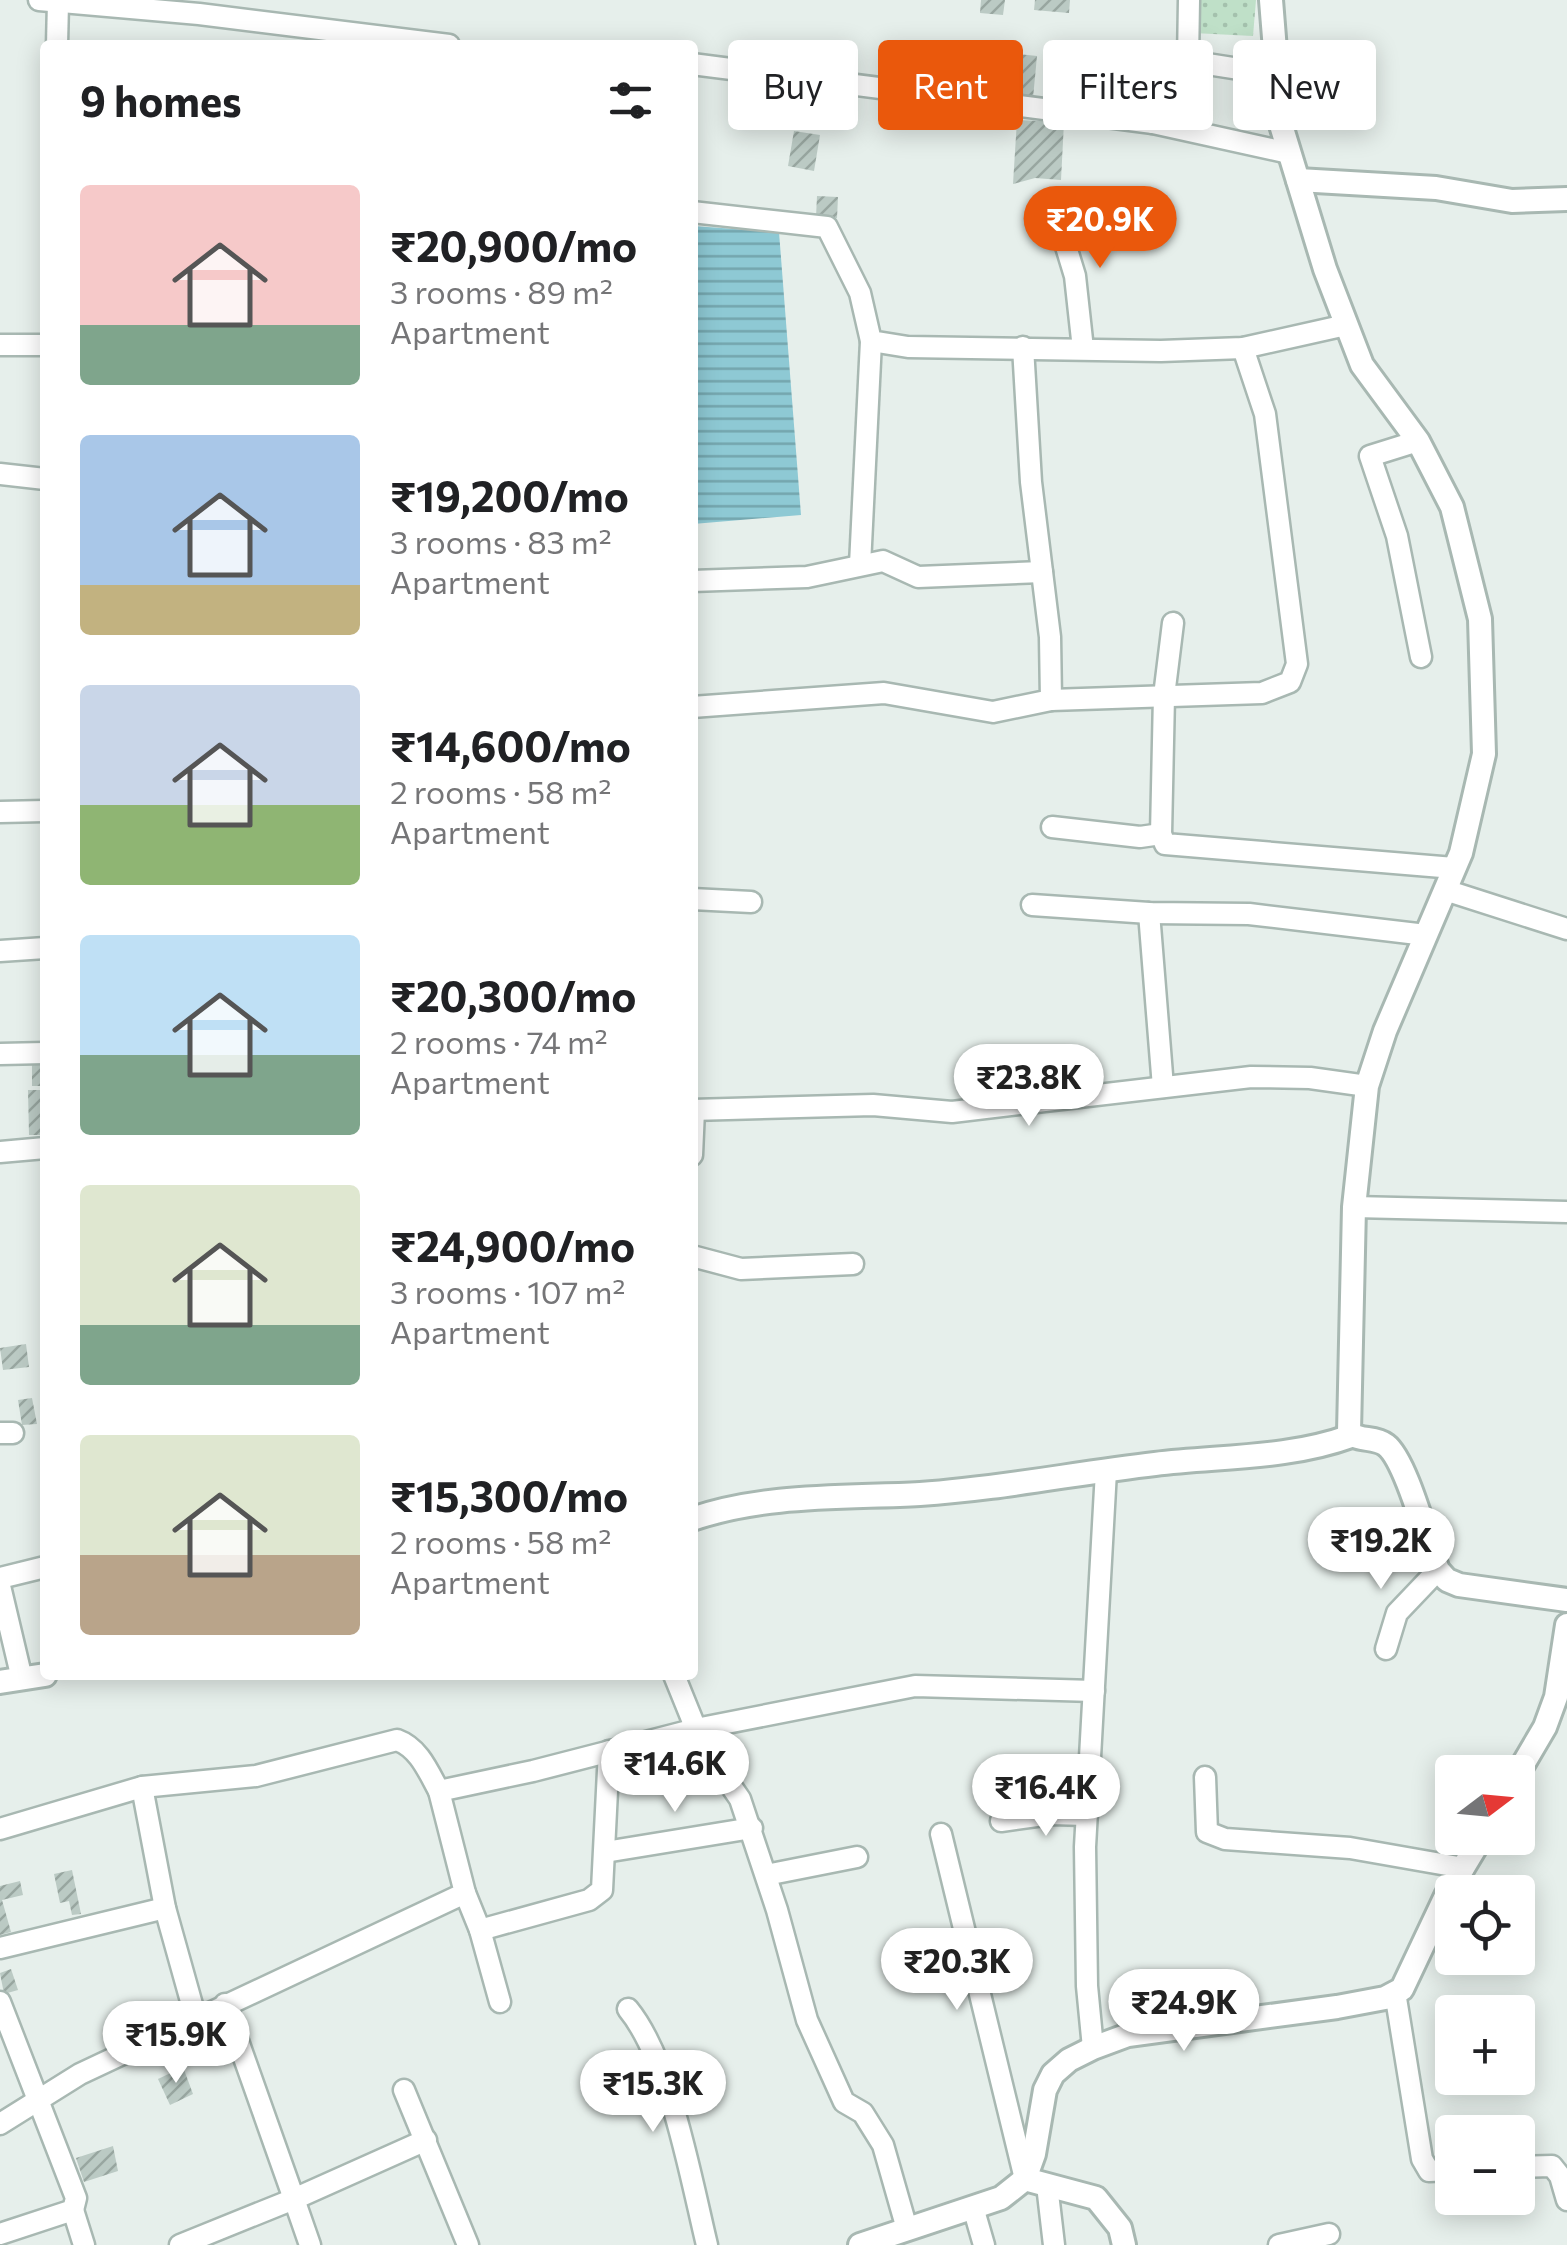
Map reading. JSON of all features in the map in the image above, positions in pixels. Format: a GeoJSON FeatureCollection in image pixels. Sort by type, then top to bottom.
{"type":"FeatureCollection","features":[{"type":"Feature","properties":{"kind":"street"},"geometry":{"type":"LineString","coordinates":[[1188,40],[1189,0]]}},
{"type":"Feature","properties":{"kind":"street"},"geometry":{"type":"LineString","coordinates":[[1271,0],[1274,40]]}},
{"type":"Feature","properties":{"kind":"street"},"geometry":{"type":"LineString","coordinates":[[56,40],[48,1],[198,14],[409,40]]}},
{"type":"Feature","properties":{"kind":"street"},"geometry":{"type":"LineString","coordinates":[[698,65],[1043,109]]}},
{"type":"Feature","properties":{"kind":"street"},"geometry":{"type":"LineString","coordinates":[[1185,130],[1289,153]]}},
{"type":"Feature","properties":{"kind":"street"},"geometry":{"type":"LineString","coordinates":[[1282,130],[1362,366],[1418,441],[1452,507],[1480,618],[1484,754],[1461,853],[1385,1031],[1367,1086],[1354,1207],[1351,1436]]}},
{"type":"Feature","properties":{"kind":"street"},"geometry":{"type":"LineString","coordinates":[[1298,180],[1436,188],[1512,201],[1567,200]]}},
{"type":"Feature","properties":{"kind":"street"},"geometry":{"type":"LineString","coordinates":[[1054,207],[1075,276],[1083,348]]}},
{"type":"Feature","properties":{"kind":"street"},"geometry":{"type":"LineString","coordinates":[[698,213],[827,227],[860,293],[871,342],[860,564]]}},
{"type":"Feature","properties":{"kind":"street"},"geometry":{"type":"LineString","coordinates":[[871,342],[908,347],[1161,351],[1243,348],[1346,326]]}},
{"type":"Feature","properties":{"kind":"street"},"geometry":{"type":"LineString","coordinates":[[0,344],[40,345]]}},
{"type":"Feature","properties":{"kind":"street"},"geometry":{"type":"LineString","coordinates":[[1023,348],[1031,482],[1050,637],[1051,700]]}},
{"type":"Feature","properties":{"kind":"street"},"geometry":{"type":"LineString","coordinates":[[698,706],[884,693],[993,712],[1051,700],[1243,695],[1279,689],[1290,682],[1296,664],[1265,414],[1243,348]]}},
{"type":"Feature","properties":{"kind":"street"},"geometry":{"type":"LineString","coordinates":[[1418,441],[1370,456],[1397,536],[1421,657]]}},
{"type":"Feature","properties":{"kind":"street"},"geometry":{"type":"LineString","coordinates":[[0,474],[40,478]]}},
{"type":"Feature","properties":{"kind":"street"},"geometry":{"type":"LineString","coordinates":[[698,581],[807,577],[883,561],[918,577],[1042,572]]}},
{"type":"Feature","properties":{"kind":"street"},"geometry":{"type":"LineString","coordinates":[[1173,623],[1164,696],[1161,834],[1165,844],[1450,879],[1567,930]]}},
{"type":"Feature","properties":{"kind":"street"},"geometry":{"type":"LineString","coordinates":[[0,812],[40,810]]}},
{"type":"Feature","properties":{"kind":"street"},"geometry":{"type":"LineString","coordinates":[[1052,827],[1140,837],[1161,834]]}},
{"type":"Feature","properties":{"kind":"street"},"geometry":{"type":"LineString","coordinates":[[698,898],[750,902]]}},
{"type":"Feature","properties":{"kind":"street"},"geometry":{"type":"LineString","coordinates":[[1032,906],[1249,914],[1426,934]]}},
{"type":"Feature","properties":{"kind":"street"},"geometry":{"type":"LineString","coordinates":[[1149,913],[1163,1086]]}},
{"type":"Feature","properties":{"kind":"street"},"geometry":{"type":"LineString","coordinates":[[0,951],[40,948]]}},
{"type":"Feature","properties":{"kind":"street"},"geometry":{"type":"LineString","coordinates":[[0,1054],[40,1053]]}},
{"type":"Feature","properties":{"kind":"street"},"geometry":{"type":"LineString","coordinates":[[698,1110],[874,1105],[952,1112],[1250,1078],[1310,1078],[1367,1086]]}},
{"type":"Feature","properties":{"kind":"street"},"geometry":{"type":"LineString","coordinates":[[0,1152],[40,1148]]}},
{"type":"Feature","properties":{"kind":"street"},"geometry":{"type":"LineString","coordinates":[[1354,1207],[1567,1212]]}},
{"type":"Feature","properties":{"kind":"street"},"geometry":{"type":"LineString","coordinates":[[698,1259],[741,1268],[852,1264]]}},
{"type":"Feature","properties":{"kind":"street"},"geometry":{"type":"LineString","coordinates":[[698,1517],[790,1499],[924,1494],[1303,1450],[1351,1436],[1378,1440],[1397,1456],[1438,1570],[1447,1580],[1458,1585],[1567,1600]]}},
{"type":"Feature","properties":{"kind":"street"},"geometry":{"type":"LineString","coordinates":[[1093,2048],[1086,1986],[1087,1815],[1106,1471]]}},
{"type":"Feature","properties":{"kind":"street"},"geometry":{"type":"LineString","coordinates":[[0,1578],[40,1568]]}},
{"type":"Feature","properties":{"kind":"street"},"geometry":{"type":"LineString","coordinates":[[1386,1649],[1396,1613],[1438,1570]]}},
{"type":"Feature","properties":{"kind":"street"},"geometry":{"type":"LineString","coordinates":[[0,1586],[22,1678]]}},
{"type":"Feature","properties":{"kind":"street"},"geometry":{"type":"LineString","coordinates":[[1528,1755],[1556,1697],[1567,1624]]}},
{"type":"Feature","properties":{"kind":"street"},"geometry":{"type":"LineString","coordinates":[[676,1680],[702,1744],[740,1799],[752,1828],[807,2020],[844,2102],[863,2113],[883,2144],[914,2234]]}},
{"type":"Feature","properties":{"kind":"street"},"geometry":{"type":"LineString","coordinates":[[440,1790],[696,1729],[914,1686],[1094,1691]]}},
{"type":"Feature","properties":{"kind":"street"},"geometry":{"type":"LineString","coordinates":[[0,1829],[142,1787],[256,1776],[397,1740],[407,1743],[440,1790],[465,1893],[500,2002]]}},
{"type":"Feature","properties":{"kind":"street"},"geometry":{"type":"LineString","coordinates":[[480,1930],[589,1900],[602,1890],[609,1751]]}},
{"type":"Feature","properties":{"kind":"street"},"geometry":{"type":"LineString","coordinates":[[1205,1776],[1206,1832],[1225,1839],[1350,1848],[1464,1868]]}},
{"type":"Feature","properties":{"kind":"street"},"geometry":{"type":"LineString","coordinates":[[142,1787],[165,1908],[196,2019]]}},
{"type":"Feature","properties":{"kind":"street"},"geometry":{"type":"LineString","coordinates":[[1002,1821],[1050,1814],[1087,1815]]}},
{"type":"Feature","properties":{"kind":"street"},"geometry":{"type":"LineString","coordinates":[[605,1852],[752,1828]]}},
{"type":"Feature","properties":{"kind":"street"},"geometry":{"type":"LineString","coordinates":[[941,1834],[1054,2245]]}},
{"type":"Feature","properties":{"kind":"street"},"geometry":{"type":"LineString","coordinates":[[1036,2182],[1034,2154],[1045,2090],[1053,2074],[1068,2060],[1128,2036],[1385,1998],[1402,1989],[1446,1896],[1471,1855]]}},
{"type":"Feature","properties":{"kind":"street"},"geometry":{"type":"LineString","coordinates":[[766,1874],[857,1857]]}},
{"type":"Feature","properties":{"kind":"street"},"geometry":{"type":"LineString","coordinates":[[0,2124],[80,2074],[465,1893]]}},
{"type":"Feature","properties":{"kind":"street"},"geometry":{"type":"LineString","coordinates":[[0,1948],[165,1908]]}},
{"type":"Feature","properties":{"kind":"street"},"geometry":{"type":"LineString","coordinates":[[1395,1992],[1422,2159],[1429,2171],[1435,2171]]}},
{"type":"Feature","properties":{"kind":"street"},"geometry":{"type":"LineString","coordinates":[[0,2002],[76,2198],[73,2210],[84,2245]]}},
{"type":"Feature","properties":{"kind":"street"},"geometry":{"type":"LineString","coordinates":[[225,2004],[310,2245]]}},
{"type":"Feature","properties":{"kind":"street"},"geometry":{"type":"LineString","coordinates":[[628,2009],[652,2046],[664,2080],[707,2245]]}},
{"type":"Feature","properties":{"kind":"street"},"geometry":{"type":"LineString","coordinates":[[404,2090],[468,2245]]}},
{"type":"Feature","properties":{"kind":"street"},"geometry":{"type":"LineString","coordinates":[[180,2245],[426,2140]]}},
{"type":"Feature","properties":{"kind":"street"},"geometry":{"type":"LineString","coordinates":[[1535,2166],[1552,2166],[1560,2176],[1567,2200]]}},
{"type":"Feature","properties":{"kind":"street"},"geometry":{"type":"LineString","coordinates":[[860,2245],[914,2234],[1036,2182],[1096,2198],[1120,2228],[1124,2245]]}},
{"type":"Feature","properties":{"kind":"street"},"geometry":{"type":"LineString","coordinates":[[973,2207],[984,2245]]}},
{"type":"Feature","properties":{"kind":"street"},"geometry":{"type":"LineString","coordinates":[[0,2234],[73,2210]]}},
{"type":"Feature","properties":{"kind":"street"},"geometry":{"type":"LineString","coordinates":[[1280,2245],[1329,2234]]}},
{"type":"Feature","properties":{"kind":"green space"},"geometry":{"type":"Polygon","coordinates":[[[1196,0],[1256,0],[1253,36],[1193,33],[1196,0]]]}},
{"type":"Feature","properties":{"kind":"water"},"geometry":{"type":"Polygon","coordinates":[[[698,226],[779,232],[801,515],[698,524],[698,226]]]}},
{"type":"Feature","properties":{"kind":"building"},"geometry":{"type":"Polygon","coordinates":[[[981,0],[1005,0],[1003,15],[980,13],[981,0]]]}},
{"type":"Feature","properties":{"kind":"building"},"geometry":{"type":"Polygon","coordinates":[[[1035,0],[1070,0],[1069,13],[1034,10],[1035,0]]]}},
{"type":"Feature","properties":{"kind":"building"},"geometry":{"type":"Polygon","coordinates":[[[1023,55],[1037,56],[1033,98],[1023,97],[1023,55]]]}},
{"type":"Feature","properties":{"kind":"building"},"geometry":{"type":"Polygon","coordinates":[[[1023,120],[1043,121],[1043,130],[1064,130],[1061,180],[1035,178],[1013,184],[1016,130],[1023,130],[1023,120]]]}},
{"type":"Feature","properties":{"kind":"building"},"geometry":{"type":"Polygon","coordinates":[[[794,131],[820,135],[814,171],[788,166],[794,131]]]}},
{"type":"Feature","properties":{"kind":"building"},"geometry":{"type":"Polygon","coordinates":[[[817,196],[838,197],[837,218],[816,217],[817,196]]]}},
{"type":"Feature","properties":{"kind":"building"},"geometry":{"type":"Polygon","coordinates":[[[32,1063],[40,1063],[40,1086],[32,1086],[32,1063]]]}},
{"type":"Feature","properties":{"kind":"building"},"geometry":{"type":"Polygon","coordinates":[[[28,1090],[40,1090],[40,1135],[29,1135],[28,1090]]]}},
{"type":"Feature","properties":{"kind":"building"},"geometry":{"type":"Polygon","coordinates":[[[26,1344],[29,1367],[3,1370],[0,1348],[26,1344]]]}},
{"type":"Feature","properties":{"kind":"building"},"geometry":{"type":"Polygon","coordinates":[[[32,1398],[37,1424],[22,1425],[18,1400],[32,1398]]]}},
{"type":"Feature","properties":{"kind":"building"},"geometry":{"type":"Polygon","coordinates":[[[72,1870],[81,1914],[72,1915],[69,1901],[60,1903],[54,1874],[72,1870]]]}},
{"type":"Feature","properties":{"kind":"building"},"geometry":{"type":"Polygon","coordinates":[[[20,1881],[23,1895],[2,1900],[11,1932],[0,1935],[0,1886],[20,1881]]]}},
{"type":"Feature","properties":{"kind":"building"},"geometry":{"type":"Polygon","coordinates":[[[11,1969],[18,1990],[4,1994],[0,1973],[11,1969]]]}},
{"type":"Feature","properties":{"kind":"building"},"geometry":{"type":"Polygon","coordinates":[[[183,2067],[193,2094],[170,2105],[158,2079],[183,2067]]]}},
{"type":"Feature","properties":{"kind":"building"},"geometry":{"type":"Polygon","coordinates":[[[113,2146],[118,2171],[84,2182],[76,2158],[113,2146]]]}}]}
